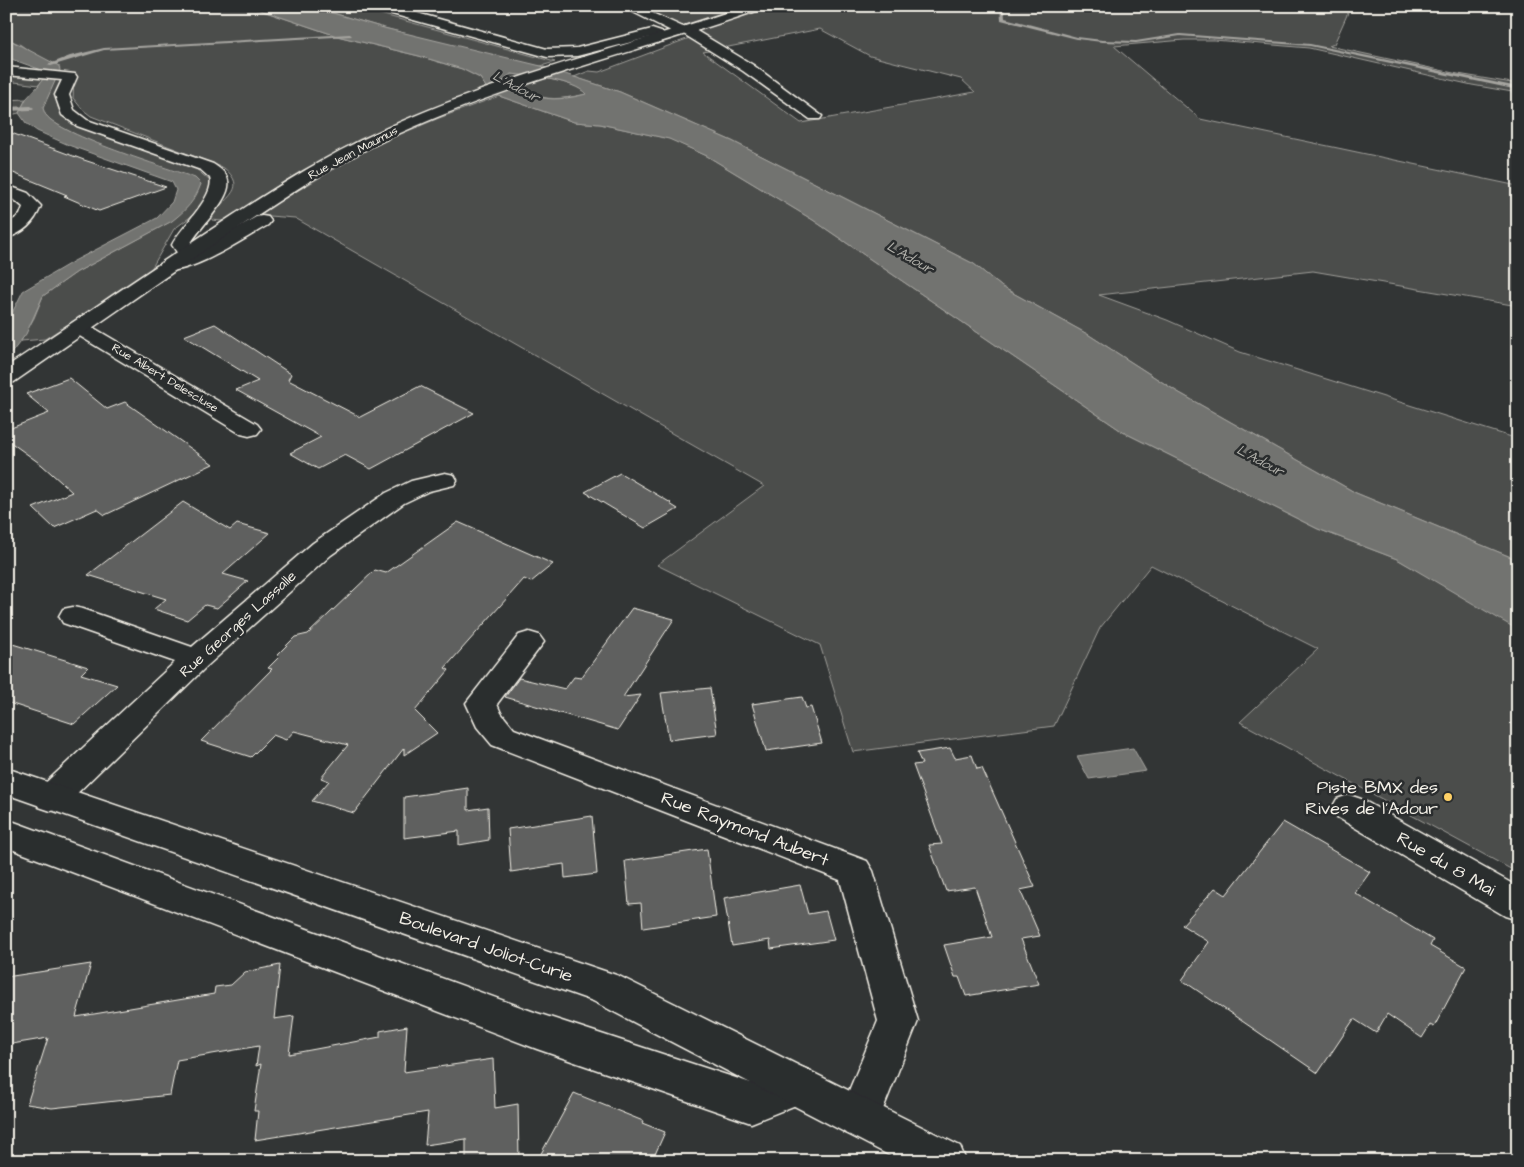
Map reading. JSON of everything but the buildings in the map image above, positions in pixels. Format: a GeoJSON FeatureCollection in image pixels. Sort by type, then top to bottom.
{"type":"FeatureCollection","features":[{"type":"Feature","properties":{"kind":"main road"},"geometry":{"type":"LineString","coordinates":[[378,6],[546,53],[576,52],[652,34],[663,37]]}},
{"type":"Feature","properties":{"kind":"main road"},"geometry":{"type":"LineString","coordinates":[[627,6],[684,31],[748,68],[815,116]]}},
{"type":"Feature","properties":{"kind":"main road","name":"Rue Jean Maumus"},"geometry":{"type":"LineString","coordinates":[[6,377],[246,214],[336,159],[378,137],[469,99],[571,64],[684,31],[758,6]]}},
{"type":"Feature","properties":{"kind":"main road"},"geometry":{"type":"LineString","coordinates":[[6,71],[70,78],[62,95],[67,112],[82,122],[207,167],[217,175],[220,182],[219,193],[194,222],[182,240],[181,245],[187,253]]}},
{"type":"Feature","properties":{"kind":"main road"},"geometry":{"type":"LineString","coordinates":[[6,190],[22,197],[32,206],[28,218],[6,233]]}},
{"type":"Feature","properties":{"kind":"main road"},"geometry":{"type":"LineString","coordinates":[[169,266],[201,256],[262,220]]}},
{"type":"Feature","properties":{"kind":"main road","name":"Rue Albert Delescluse"},"geometry":{"type":"LineString","coordinates":[[80,328],[249,429]]}},
{"type":"Feature","properties":{"kind":"main road","name":"Rue Georges Lassalle"},"geometry":{"type":"LineString","coordinates":[[51,798],[197,659],[322,549],[395,498],[420,486],[445,480]]}},
{"type":"Feature","properties":{"kind":"main road"},"geometry":{"type":"LineString","coordinates":[[73,616],[197,659]]}},
{"type":"Feature","properties":{"kind":"main road","name":"Rue Raymond Aubert"},"geometry":{"type":"LineString","coordinates":[[529,642],[480,702],[488,719],[504,737],[855,872],[898,1020],[859,1118]]}},
{"type":"Feature","properties":{"kind":"main road","name":"Boulevard Joliot-Curie"},"geometry":{"type":"LineString","coordinates":[[6,781],[605,988],[945,1161]]}},
{"type":"Feature","properties":{"kind":"main road","name":"Rue du 8 Mai"},"geometry":{"type":"LineString","coordinates":[[1349,808],[1518,905]]}},
{"type":"Feature","properties":{"kind":"main road"},"geometry":{"type":"LineString","coordinates":[[6,832],[537,1031],[751,1103],[796,1085]]}},
{"type":"Feature","properties":{"kind":"shaded area"},"geometry":{"type":"Polygon","coordinates":[[[6,6],[248,6],[337,36],[419,56],[462,69],[480,78],[486,87],[360,139],[285,181],[227,219],[221,221],[212,220],[219,207],[234,190],[235,183],[232,176],[224,168],[91,116],[73,98],[74,77],[58,73],[21,45],[6,38],[6,6]]]}},
{"type":"Feature","properties":{"kind":"shaded area"},"geometry":{"type":"Polygon","coordinates":[[[309,6],[351,6],[555,62],[541,66],[524,64],[384,28],[309,6]]]}},
{"type":"Feature","properties":{"kind":"shaded area"},"geometry":{"type":"Polygon","coordinates":[[[639,6],[750,6],[684,27],[639,6]]]}},
{"type":"Feature","properties":{"kind":"shaded area"},"geometry":{"type":"Polygon","coordinates":[[[763,6],[1351,6],[1334,44],[1329,46],[1458,74],[1518,84],[1518,93],[1472,85],[1309,48],[1214,40],[1184,40],[1114,46],[1200,119],[1518,186],[1518,306],[1313,271],[1099,295],[1167,320],[1240,352],[1518,439],[1518,560],[1356,493],[1176,391],[1089,335],[1002,287],[974,264],[732,141],[620,92],[574,77],[589,71],[599,72],[700,34],[697,30],[763,6]],[[820,29],[703,52],[801,123],[975,92],[961,79],[870,56],[820,29]]]}},
{"type":"Feature","properties":{"kind":"shaded area"},"geometry":{"type":"Polygon","coordinates":[[[6,74],[46,76],[39,85],[6,81],[6,74]]]}},
{"type":"Feature","properties":{"kind":"shaded area"},"geometry":{"type":"Polygon","coordinates":[[[511,74],[562,82],[581,89],[587,94],[561,98],[542,97],[528,92],[506,76],[511,74]]]}},
{"type":"Feature","properties":{"kind":"shaded area"},"geometry":{"type":"Polygon","coordinates":[[[56,77],[61,80],[57,101],[59,110],[76,125],[194,167],[210,181],[209,189],[204,203],[189,218],[174,229],[150,271],[45,339],[21,341],[34,318],[43,296],[77,272],[172,221],[201,184],[94,143],[56,124],[46,115],[43,108],[56,77]]]}},
{"type":"Feature","properties":{"kind":"shaded area"},"geometry":{"type":"Polygon","coordinates":[[[499,96],[574,122],[600,124],[670,139],[707,156],[813,220],[1123,432],[1318,529],[1397,559],[1518,627],[1518,873],[1240,722],[1318,649],[1151,565],[1100,628],[1054,726],[853,752],[820,645],[657,565],[764,486],[295,218],[256,215],[379,143],[499,96]]]}},
{"type":"Feature","properties":{"kind":"shaded area"},"geometry":{"type":"Polygon","coordinates":[[[26,99],[19,113],[6,116],[6,100],[26,99]]]}},
{"type":"Feature","properties":{"kind":"water","name":"L'Adour"},"geometry":{"type":"Polygon","coordinates":[[[248,6],[309,6],[384,28],[541,66],[620,92],[732,141],[974,264],[1002,287],[1089,335],[1176,391],[1356,493],[1518,560],[1518,630],[1397,559],[1318,529],[1123,432],[813,220],[707,156],[669,139],[600,124],[574,122],[499,96],[486,87],[480,78],[462,69],[419,56],[337,36],[248,6]],[[511,74],[507,77],[540,97],[560,99],[586,94],[572,85],[562,82],[511,74]]]}},
{"type":"Feature","properties":{"kind":"water"},"geometry":{"type":"Polygon","coordinates":[[[6,38],[59,66],[60,70],[43,108],[46,115],[56,123],[92,141],[195,178],[201,184],[190,205],[172,221],[77,272],[43,296],[26,334],[6,360],[6,325],[23,291],[74,261],[157,218],[172,202],[176,190],[172,182],[71,146],[37,131],[26,123],[19,113],[26,99],[39,85],[47,72],[6,57],[6,38]]]}},
{"type":"Feature","properties":{"kind":"water"},"geometry":{"type":"Polygon","coordinates":[[[1133,748],[1146,771],[1089,779],[1077,756],[1133,748]]]}},
{"type":"Feature","properties":{"kind":"waterway"},"geometry":{"type":"LineString","coordinates":[[1002,6],[1003,19],[1077,38],[1136,42],[1180,35],[1310,45],[1518,89]]}},
{"type":"Feature","properties":{"kind":"waterway"},"geometry":{"type":"LineString","coordinates":[[49,65],[104,49],[350,35]]}},
{"type":"Feature","properties":{"kind":"waterway"},"geometry":{"type":"LineString","coordinates":[[6,109],[31,108]]}},
{"type":"Feature","properties":{"kind":"place","name":"Piste BMX des Rives de l'Adour"},"geometry":{"type":"Point","coordinates":[1448,797]}}]}
